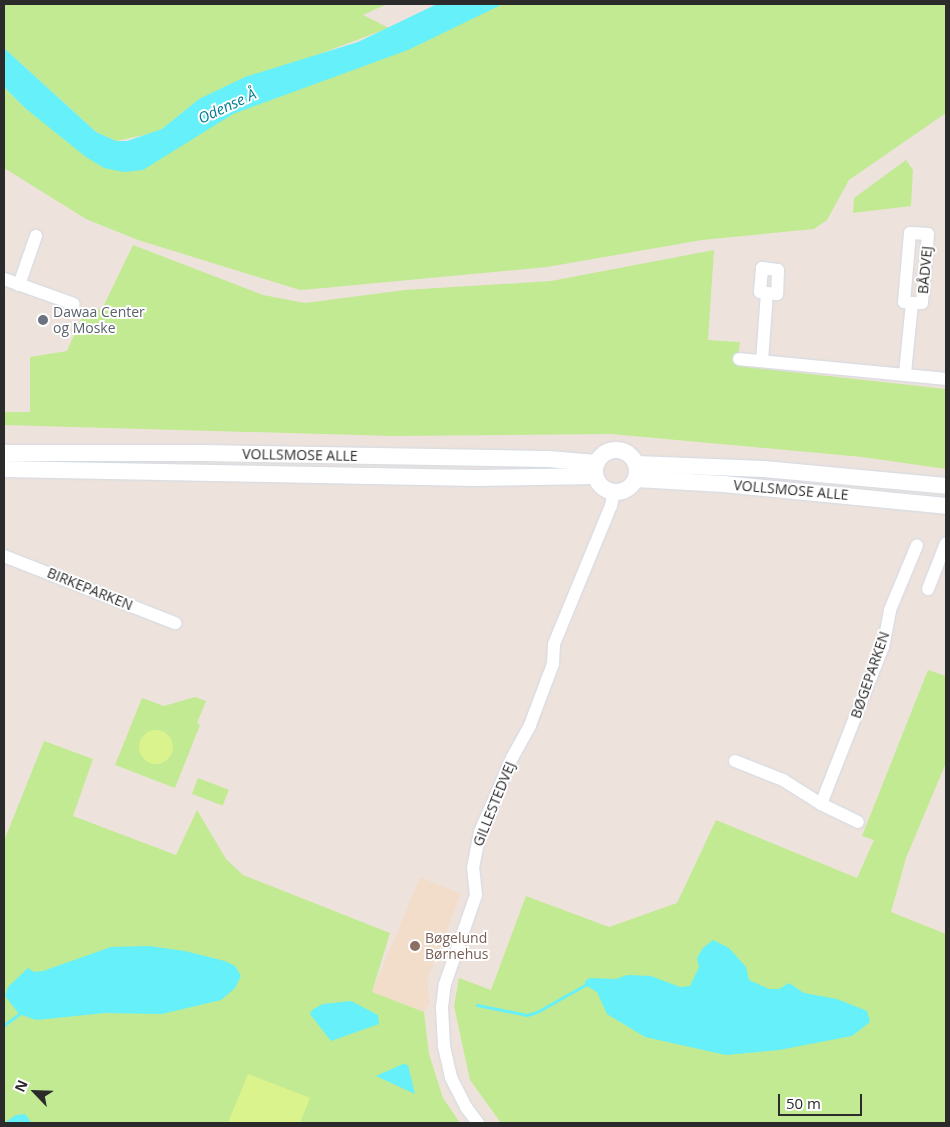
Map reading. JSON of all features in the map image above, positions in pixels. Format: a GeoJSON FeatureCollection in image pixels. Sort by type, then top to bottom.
{"type":"FeatureCollection","features":[{"type":"Feature","properties":{"kind":"street","name":"BÅDVEJ"},"geometry":{"type":"LineString","coordinates":[[910,233],[928,234],[922,304],[912,303],[904,302],[910,233]]}},
{"type":"Feature","properties":{"kind":"street"},"geometry":{"type":"LineString","coordinates":[[19,285],[36,236]]}},
{"type":"Feature","properties":{"kind":"street"},"geometry":{"type":"LineString","coordinates":[[4,279],[74,304]]}},
{"type":"Feature","properties":{"kind":"street"},"geometry":{"type":"LineString","coordinates":[[762,361],[767,293]]}},
{"type":"Feature","properties":{"kind":"street","name":"BÅDVEJ"},"geometry":{"type":"LineString","coordinates":[[905,374],[912,303]]}},
{"type":"Feature","properties":{"kind":"street"},"geometry":{"type":"LineString","coordinates":[[739,359],[946,379]]}},
{"type":"Feature","properties":{"kind":"street"},"geometry":{"type":"LineString","coordinates":[[619,450],[626,452],[636,471],[623,491],[614,492],[602,487],[596,469],[605,453],[619,450]]}},
{"type":"Feature","properties":{"kind":"street","name":"VOLLSMOSE ALLE"},"geometry":{"type":"LineString","coordinates":[[4,453],[201,453],[548,459],[596,469]]}},
{"type":"Feature","properties":{"kind":"street","name":"VOLLSMOSE ALLE"},"geometry":{"type":"LineString","coordinates":[[4,468],[475,478],[596,469]]}},
{"type":"Feature","properties":{"kind":"street","name":"VOLLSMOSE ALLE"},"geometry":{"type":"LineString","coordinates":[[636,471],[778,470],[946,486]]}},
{"type":"Feature","properties":{"kind":"street","name":"VOLLSMOSE ALLE"},"geometry":{"type":"LineString","coordinates":[[636,471],[722,484],[946,506]]}},
{"type":"Feature","properties":{"kind":"street","name":"GILLESTEDVEJ"},"geometry":{"type":"LineString","coordinates":[[478,1123],[466,1108],[449,1070],[442,1031],[445,984],[476,895],[473,868],[480,832],[512,758],[530,725],[553,664],[554,644],[611,506],[614,492]]}},
{"type":"Feature","properties":{"kind":"street"},"geometry":{"type":"LineString","coordinates":[[928,589],[946,543]]}},
{"type":"Feature","properties":{"kind":"street","name":"BØGEPARKEN"},"geometry":{"type":"LineString","coordinates":[[821,804],[883,647],[890,610],[917,545]]}},
{"type":"Feature","properties":{"kind":"street","name":"BIRKEPARKEN"},"geometry":{"type":"LineString","coordinates":[[4,556],[176,624]]}},
{"type":"Feature","properties":{"kind":"street"},"geometry":{"type":"LineString","coordinates":[[735,761],[783,780],[821,804],[858,822]]}},
{"type":"Feature","properties":{"kind":"shaded area","name":"Bøgelund Børnehus"},"geometry":{"type":"Polygon","coordinates":[[[420,877],[461,894],[427,981],[430,1003],[424,1012],[372,992],[420,877]]]}},
{"type":"Feature","properties":{"kind":"green space"},"geometry":{"type":"Polygon","coordinates":[[[4,4],[387,4],[363,15],[389,28],[199,99],[162,129],[149,134],[116,141],[96,132],[4,48],[4,4]]]}},
{"type":"Feature","properties":{"kind":"green space"},"geometry":{"type":"Polygon","coordinates":[[[503,4],[946,4],[946,113],[849,180],[827,220],[814,229],[702,240],[547,267],[300,290],[138,240],[86,219],[4,168],[4,87],[25,108],[102,166],[503,4]]]}},
{"type":"Feature","properties":{"kind":"green space"},"geometry":{"type":"Polygon","coordinates":[[[906,160],[913,170],[911,206],[853,213],[854,198],[906,160]]]}},
{"type":"Feature","properties":{"kind":"green space"},"geometry":{"type":"Polygon","coordinates":[[[133,245],[263,295],[305,303],[405,290],[551,281],[714,250],[708,340],[740,342],[737,366],[946,389],[946,469],[862,457],[611,434],[393,436],[4,425],[5,412],[30,412],[30,357],[67,351],[82,317],[103,307],[133,245]]]}},
{"type":"Feature","properties":{"kind":"green space"},"geometry":{"type":"Polygon","coordinates":[[[928,670],[946,676],[946,763],[906,858],[891,912],[946,934],[946,1123],[501,1123],[470,1080],[454,1006],[459,978],[491,990],[526,896],[609,927],[677,903],[716,820],[857,878],[874,840],[862,836],[928,670]]]}},
{"type":"Feature","properties":{"kind":"green space"},"geometry":{"type":"Polygon","coordinates":[[[195,697],[206,701],[197,723],[200,725],[175,788],[115,765],[142,698],[164,706],[195,697]]]}},
{"type":"Feature","properties":{"kind":"green space"},"geometry":{"type":"Polygon","coordinates":[[[156,730],[168,735],[173,747],[168,759],[156,764],[144,759],[139,747],[144,735],[156,730]]]}},
{"type":"Feature","properties":{"kind":"green space"},"geometry":{"type":"Polygon","coordinates":[[[44,741],[93,759],[73,816],[176,855],[197,810],[226,859],[243,875],[390,933],[372,992],[424,1012],[429,1054],[443,1098],[460,1123],[4,1123],[4,841],[44,741]]]}},
{"type":"Feature","properties":{"kind":"green space"},"geometry":{"type":"Polygon","coordinates":[[[198,778],[229,790],[223,806],[192,794],[198,778]]]}},
{"type":"Feature","properties":{"kind":"green space"},"geometry":{"type":"Polygon","coordinates":[[[248,1074],[310,1098],[300,1123],[228,1123],[248,1074]]]}},
{"type":"Feature","properties":{"kind":"water","name":"Odense Å"},"geometry":{"type":"Polygon","coordinates":[[[437,4],[503,4],[408,50],[233,114],[143,170],[124,172],[104,168],[86,157],[25,108],[4,87],[4,48],[96,132],[116,141],[127,141],[162,129],[199,99],[245,77],[358,42],[437,4]]]}},
{"type":"Feature","properties":{"kind":"water"},"geometry":{"type":"Polygon","coordinates":[[[713,940],[729,948],[746,967],[749,980],[769,989],[779,989],[789,983],[804,993],[837,999],[867,1011],[870,1022],[852,1036],[779,1050],[726,1055],[645,1037],[607,1014],[597,992],[585,985],[585,981],[590,978],[616,979],[627,975],[651,976],[680,987],[690,986],[699,967],[697,958],[703,948],[713,940]]]}},
{"type":"Feature","properties":{"kind":"water"},"geometry":{"type":"Polygon","coordinates":[[[149,946],[185,951],[225,961],[235,966],[241,976],[235,988],[221,1000],[162,1014],[105,1013],[36,1020],[19,1014],[5,996],[8,987],[28,968],[34,972],[43,971],[111,947],[149,946]]]}},
{"type":"Feature","properties":{"kind":"water"},"geometry":{"type":"Polygon","coordinates":[[[351,1001],[378,1015],[379,1024],[331,1041],[310,1014],[312,1010],[323,1004],[351,1001]]]}},
{"type":"Feature","properties":{"kind":"water"},"geometry":{"type":"Polygon","coordinates":[[[403,1064],[408,1065],[415,1094],[376,1076],[403,1064]]]}},
{"type":"Feature","properties":{"kind":"water"},"geometry":{"type":"Polygon","coordinates":[[[25,1114],[32,1123],[4,1123],[16,1115],[25,1114]]]}},
{"type":"Feature","properties":{"kind":"waterway"},"geometry":{"type":"LineString","coordinates":[[477,1005],[527,1015],[537,1012],[585,985]]}},
{"type":"Feature","properties":{"kind":"waterway"},"geometry":{"type":"LineString","coordinates":[[4,1025],[19,1014]]}},
{"type":"Feature","properties":{"kind":"place","name":"Dawaa Center og Moske"},"geometry":{"type":"Point","coordinates":[43,320]}},
{"type":"Feature","properties":{"kind":"place","name":"Bøgelund Børnehus"},"geometry":{"type":"Point","coordinates":[415,946]}}]}
